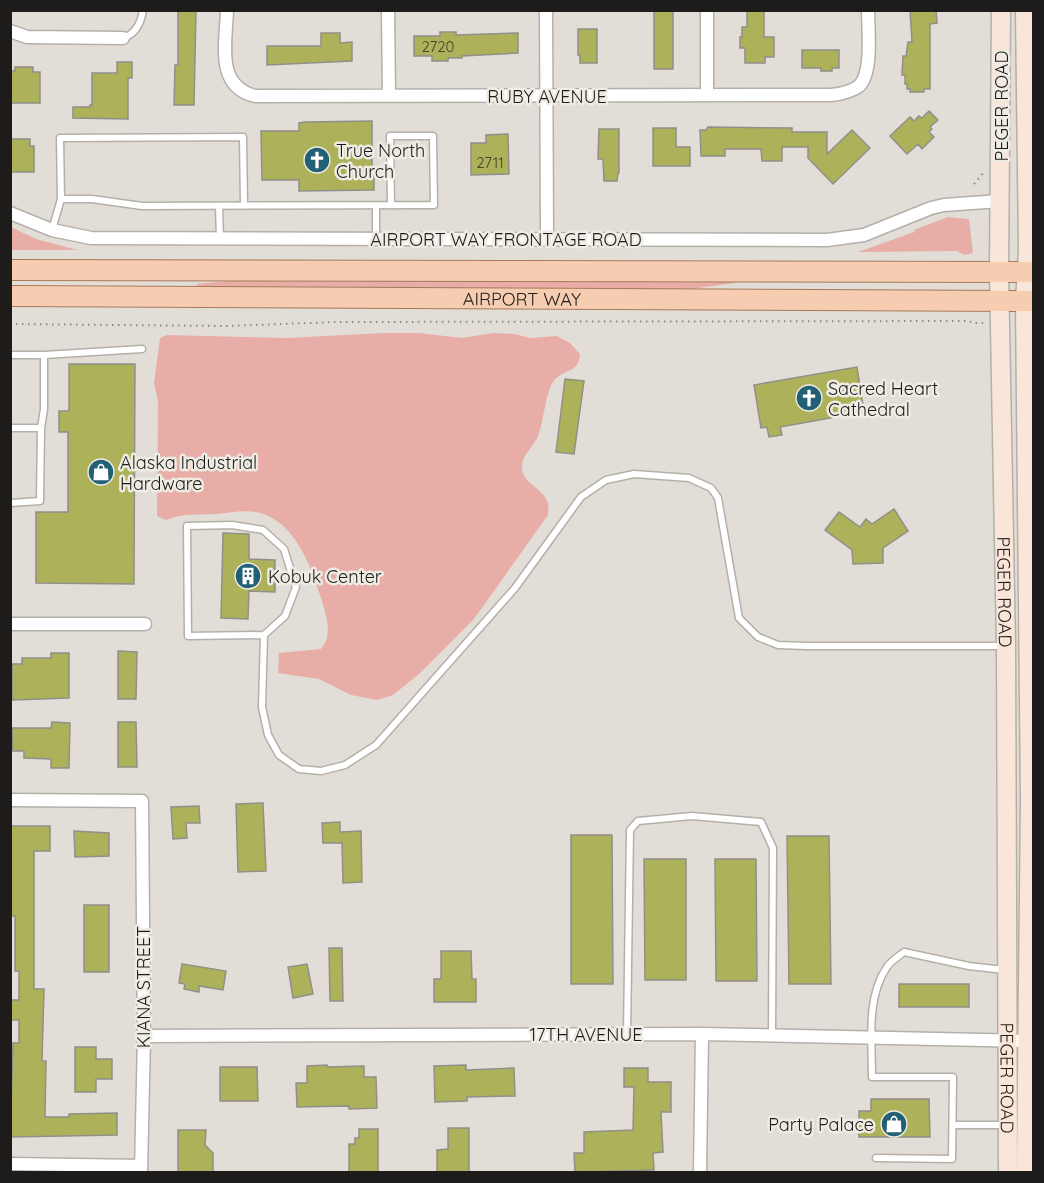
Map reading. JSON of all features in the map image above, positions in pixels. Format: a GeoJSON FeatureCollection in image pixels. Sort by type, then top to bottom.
{"type":"FeatureCollection","features":[{"type":"Feature","properties":{"kind":"main road","name":"PEGER ROAD"},"geometry":{"type":"LineString","coordinates":[[1001,10],[999,272],[1006,646],[1008,1173]]}},
{"type":"Feature","properties":{"kind":"main road","name":"PEGER ROAD"},"geometry":{"type":"LineString","coordinates":[[1025,10],[1030,203],[1032,800],[1026,1173]]}},
{"type":"Feature","properties":{"kind":"main road","name":"AIRPORT WAY"},"geometry":{"type":"LineString","coordinates":[[10,270],[1030,272]]}},
{"type":"Feature","properties":{"kind":"main road","name":"AIRPORT WAY"},"geometry":{"type":"LineString","coordinates":[[10,296],[1029,302]]}},
{"type":"Feature","properties":{"kind":"street","name":"RUBY AVENUE"},"geometry":{"type":"LineString","coordinates":[[227,10],[227,69],[234,86],[255,96],[831,95],[843,93],[860,85],[864,80],[868,65],[868,10]]}},
{"type":"Feature","properties":{"kind":"street"},"geometry":{"type":"LineString","coordinates":[[388,10],[389,95]]}},
{"type":"Feature","properties":{"kind":"street"},"geometry":{"type":"LineString","coordinates":[[546,10],[547,238]]}},
{"type":"Feature","properties":{"kind":"street"},"geometry":{"type":"LineString","coordinates":[[707,10],[707,95]]}},
{"type":"Feature","properties":{"kind":"street"},"geometry":{"type":"LineString","coordinates":[[10,31],[27,37],[123,38]]}},
{"type":"Feature","properties":{"kind":"street","name":"AIRPORT WAY FRONTAGE ROAD"},"geometry":{"type":"LineString","coordinates":[[10,213],[52,230],[91,238],[843,239],[864,235],[931,208],[1000,201]]}},
{"type":"Feature","properties":{"kind":"street"},"geometry":{"type":"LineString","coordinates":[[10,624],[145,624]]}},
{"type":"Feature","properties":{"kind":"street","name":"KIANA STREET"},"geometry":{"type":"LineString","coordinates":[[10,800],[142,801],[144,1036],[141,1169]]}},
{"type":"Feature","properties":{"kind":"street"},"geometry":{"type":"LineString","coordinates":[[1007,800],[1032,800]]}},
{"type":"Feature","properties":{"kind":"street"},"geometry":{"type":"LineString","coordinates":[[700,1173],[702,1034]]}},
{"type":"Feature","properties":{"kind":"street","name":"17TH AVENUE"},"geometry":{"type":"LineString","coordinates":[[144,1036],[702,1034],[1029,1041]]}},
{"type":"Feature","properties":{"kind":"street"},"geometry":{"type":"LineString","coordinates":[[10,1164],[141,1169]]}},
{"type":"Feature","properties":{"kind":"lane"},"geometry":{"type":"LineString","coordinates":[[123,38],[138,26],[143,10]]}},
{"type":"Feature","properties":{"kind":"lane"},"geometry":{"type":"LineString","coordinates":[[61,199],[92,199],[142,206],[434,205],[433,136],[390,136],[391,205]]}},
{"type":"Feature","properties":{"kind":"lane"},"geometry":{"type":"LineString","coordinates":[[52,230],[61,199],[60,138],[243,137],[244,206]]}},
{"type":"Feature","properties":{"kind":"lane"},"geometry":{"type":"LineString","coordinates":[[219,206],[220,239]]}},
{"type":"Feature","properties":{"kind":"lane"},"geometry":{"type":"LineString","coordinates":[[376,206],[376,239]]}},
{"type":"Feature","properties":{"kind":"lane"},"geometry":{"type":"LineString","coordinates":[[10,355],[142,349]]}},
{"type":"Feature","properties":{"kind":"lane"},"geometry":{"type":"LineString","coordinates":[[10,503],[40,501],[40,428],[44,410],[44,355]]}},
{"type":"Feature","properties":{"kind":"lane"},"geometry":{"type":"LineString","coordinates":[[10,428],[40,428]]}},
{"type":"Feature","properties":{"kind":"lane"},"geometry":{"type":"LineString","coordinates":[[264,635],[188,636],[187,526],[232,525],[263,530],[284,549],[296,587],[285,616],[264,635],[262,707],[267,735],[279,754],[299,769],[321,771],[345,765],[376,745],[507,597],[581,497],[606,480],[634,474],[689,478],[711,488],[718,498],[739,618],[758,637],[778,645],[1006,646]]}},
{"type":"Feature","properties":{"kind":"lane"},"geometry":{"type":"LineString","coordinates":[[627,1034],[630,830],[638,821],[692,816],[761,822],[773,848],[772,1036]]}},
{"type":"Feature","properties":{"kind":"lane"},"geometry":{"type":"LineString","coordinates":[[876,1158],[952,1159],[953,1077],[872,1077],[873,1006],[877,984],[888,965],[904,951],[969,966],[1007,971]]}},
{"type":"Feature","properties":{"kind":"lane"},"geometry":{"type":"LineString","coordinates":[[953,1125],[1027,1125]]}},
{"type":"Feature","properties":{"kind":"path"},"geometry":{"type":"LineString","coordinates":[[974,184],[986,165]]}},
{"type":"Feature","properties":{"kind":"path"},"geometry":{"type":"LineString","coordinates":[[10,324],[236,326],[337,322],[1000,322]]}},
{"type":"Feature","properties":{"kind":"shaded area"},"geometry":{"type":"Polygon","coordinates":[[[948,217],[969,219],[973,253],[964,255],[957,251],[858,252],[915,232],[914,230],[948,217]]]}},
{"type":"Feature","properties":{"kind":"shaded area"},"geometry":{"type":"Polygon","coordinates":[[[11,227],[36,239],[77,250],[11,250],[11,227]]]}},
{"type":"Feature","properties":{"kind":"shaded area"},"geometry":{"type":"Polygon","coordinates":[[[250,279],[734,279],[735,283],[691,289],[197,289],[197,284],[250,279]]]}},
{"type":"Feature","properties":{"kind":"shaded area"},"geometry":{"type":"Polygon","coordinates":[[[419,333],[462,338],[493,333],[515,334],[530,338],[557,336],[570,343],[580,354],[577,365],[553,382],[538,436],[522,464],[524,476],[547,501],[548,515],[474,619],[419,674],[393,695],[377,700],[351,695],[319,679],[278,673],[279,653],[321,649],[326,640],[328,628],[314,576],[295,540],[277,521],[260,513],[247,511],[184,515],[166,520],[157,516],[158,401],[154,383],[160,338],[167,335],[287,338],[419,333]]]}},
{"type":"Feature","properties":{"kind":"building"},"geometry":{"type":"Polygon","coordinates":[[[178,10],[196,10],[194,105],[174,105],[175,65],[178,65],[178,10]]]}},
{"type":"Feature","properties":{"kind":"building"},"geometry":{"type":"Polygon","coordinates":[[[654,10],[673,10],[673,69],[654,69],[654,10]]]}},
{"type":"Feature","properties":{"kind":"building"},"geometry":{"type":"Polygon","coordinates":[[[747,10],[764,10],[764,37],[774,37],[774,57],[765,57],[765,63],[745,63],[745,48],[740,48],[740,37],[742,37],[742,27],[747,27],[747,10]]]}},
{"type":"Feature","properties":{"kind":"building"},"geometry":{"type":"Polygon","coordinates":[[[910,10],[936,10],[937,23],[930,24],[930,89],[924,89],[924,92],[910,92],[905,84],[905,75],[902,75],[903,56],[906,56],[908,42],[912,42],[910,10]]]}},
{"type":"Feature","properties":{"kind":"building"},"geometry":{"type":"Polygon","coordinates":[[[578,29],[597,29],[597,63],[580,63],[578,29]]]}},
{"type":"Feature","properties":{"kind":"building"},"geometry":{"type":"Polygon","coordinates":[[[440,32],[456,32],[456,35],[518,33],[518,53],[462,56],[462,58],[448,58],[448,61],[432,61],[432,56],[414,56],[414,36],[440,36],[440,32]]]}},
{"type":"Feature","properties":{"kind":"building"},"geometry":{"type":"Polygon","coordinates":[[[321,33],[340,33],[340,43],[352,42],[352,61],[267,65],[267,46],[321,46],[321,33]]]}},
{"type":"Feature","properties":{"kind":"building"},"geometry":{"type":"Polygon","coordinates":[[[802,50],[839,50],[839,68],[832,68],[832,71],[821,71],[821,68],[802,68],[802,50]]]}},
{"type":"Feature","properties":{"kind":"building"},"geometry":{"type":"Polygon","coordinates":[[[117,62],[132,62],[132,78],[128,78],[128,119],[73,118],[73,107],[92,105],[92,73],[117,73],[117,62]]]}},
{"type":"Feature","properties":{"kind":"building"},"geometry":{"type":"Polygon","coordinates":[[[15,67],[33,67],[33,72],[40,72],[40,103],[10,103],[10,71],[15,71],[15,67]]]}},
{"type":"Feature","properties":{"kind":"building"},"geometry":{"type":"Polygon","coordinates":[[[929,111],[938,120],[930,127],[932,129],[929,132],[934,137],[922,149],[918,144],[907,154],[890,136],[910,117],[914,121],[919,116],[922,118],[929,111]]]}},
{"type":"Feature","properties":{"kind":"building","name":"True North Church"},"geometry":{"type":"Polygon","coordinates":[[[372,121],[374,190],[299,191],[299,180],[262,180],[261,131],[299,131],[299,123],[305,122],[372,121]]]}},
{"type":"Feature","properties":{"kind":"building"},"geometry":{"type":"Polygon","coordinates":[[[708,127],[792,128],[792,132],[827,132],[827,154],[852,130],[870,148],[833,184],[808,158],[808,147],[782,147],[782,161],[762,161],[761,149],[725,149],[725,156],[701,156],[700,130],[706,130],[708,127]]]}},
{"type":"Feature","properties":{"kind":"building"},"geometry":{"type":"Polygon","coordinates":[[[653,128],[676,128],[676,147],[690,147],[690,166],[653,166],[653,128]]]}},
{"type":"Feature","properties":{"kind":"building"},"geometry":{"type":"Polygon","coordinates":[[[599,129],[619,129],[617,181],[604,181],[603,159],[598,159],[599,129]]]}},
{"type":"Feature","properties":{"kind":"building"},"geometry":{"type":"Polygon","coordinates":[[[508,134],[509,174],[471,175],[471,143],[486,143],[486,135],[508,134]]]}},
{"type":"Feature","properties":{"kind":"building"},"geometry":{"type":"Polygon","coordinates":[[[10,139],[30,139],[30,146],[34,146],[34,172],[10,172],[10,139]]]}},
{"type":"Feature","properties":{"kind":"building","name":"Alaska Industrial Hardware"},"geometry":{"type":"Polygon","coordinates":[[[69,364],[135,364],[134,584],[36,583],[36,512],[68,512],[68,432],[59,432],[59,411],[69,411],[69,364]]]}},
{"type":"Feature","properties":{"kind":"building","name":"Sacred Heart Cathedral"},"geometry":{"type":"Polygon","coordinates":[[[857,367],[864,412],[780,427],[782,435],[769,437],[767,427],[761,428],[754,385],[857,367]]]}},
{"type":"Feature","properties":{"kind":"building"},"geometry":{"type":"Polygon","coordinates":[[[565,379],[584,381],[574,454],[556,452],[565,379]]]}},
{"type":"Feature","properties":{"kind":"building"},"geometry":{"type":"Polygon","coordinates":[[[894,509],[908,531],[883,548],[883,563],[853,564],[852,550],[825,530],[839,512],[860,527],[866,519],[872,524],[894,509]]]}},
{"type":"Feature","properties":{"kind":"building","name":"Kobuk Center"},"geometry":{"type":"Polygon","coordinates":[[[223,533],[249,534],[249,559],[275,560],[275,592],[249,591],[248,619],[221,618],[223,533]]]}},
{"type":"Feature","properties":{"kind":"building"},"geometry":{"type":"Polygon","coordinates":[[[118,651],[137,652],[136,699],[118,699],[118,651]]]}},
{"type":"Feature","properties":{"kind":"building"},"geometry":{"type":"Polygon","coordinates":[[[51,653],[69,653],[69,698],[12,700],[12,664],[22,664],[22,658],[51,658],[51,653]]]}},
{"type":"Feature","properties":{"kind":"building"},"geometry":{"type":"Polygon","coordinates":[[[52,722],[70,723],[69,768],[51,768],[51,759],[24,758],[24,751],[13,751],[12,728],[51,728],[52,722]]]}},
{"type":"Feature","properties":{"kind":"building"},"geometry":{"type":"Polygon","coordinates":[[[118,722],[136,722],[137,767],[118,767],[118,722]]]}},
{"type":"Feature","properties":{"kind":"building"},"geometry":{"type":"Polygon","coordinates":[[[263,803],[266,871],[238,872],[236,804],[263,803]]]}},
{"type":"Feature","properties":{"kind":"building"},"geometry":{"type":"Polygon","coordinates":[[[199,806],[200,823],[186,823],[187,838],[173,839],[171,807],[199,806]]]}},
{"type":"Feature","properties":{"kind":"building"},"geometry":{"type":"Polygon","coordinates":[[[340,822],[340,832],[361,831],[362,882],[343,883],[342,843],[323,843],[322,823],[340,822]]]}},
{"type":"Feature","properties":{"kind":"building"},"geometry":{"type":"Polygon","coordinates":[[[10,826],[50,826],[50,851],[34,851],[34,989],[44,989],[42,1061],[46,1061],[45,1117],[117,1113],[117,1135],[10,1137],[13,1043],[19,1043],[19,1020],[10,1020],[10,1000],[19,1000],[19,971],[15,971],[15,916],[11,916],[10,826]]]}},
{"type":"Feature","properties":{"kind":"building"},"geometry":{"type":"Polygon","coordinates":[[[74,831],[109,833],[109,856],[75,857],[74,831]]]}},
{"type":"Feature","properties":{"kind":"building"},"geometry":{"type":"Polygon","coordinates":[[[571,835],[612,835],[613,984],[571,984],[571,835]]]}},
{"type":"Feature","properties":{"kind":"building"},"geometry":{"type":"Polygon","coordinates":[[[787,836],[829,836],[831,984],[789,984],[787,836]]]}},
{"type":"Feature","properties":{"kind":"building"},"geometry":{"type":"Polygon","coordinates":[[[644,859],[686,859],[686,980],[645,980],[644,859]]]}},
{"type":"Feature","properties":{"kind":"building"},"geometry":{"type":"Polygon","coordinates":[[[715,859],[756,859],[757,981],[716,981],[715,859]]]}},
{"type":"Feature","properties":{"kind":"building"},"geometry":{"type":"Polygon","coordinates":[[[84,905],[109,905],[109,972],[84,972],[84,905]]]}},
{"type":"Feature","properties":{"kind":"building"},"geometry":{"type":"Polygon","coordinates":[[[329,948],[342,948],[343,1001],[330,1001],[329,948]]]}},
{"type":"Feature","properties":{"kind":"building"},"geometry":{"type":"Polygon","coordinates":[[[441,951],[471,951],[472,979],[476,979],[476,1002],[434,1002],[434,979],[441,979],[441,951]]]}},
{"type":"Feature","properties":{"kind":"building"},"geometry":{"type":"Polygon","coordinates":[[[182,964],[226,971],[223,990],[199,986],[199,992],[184,989],[185,984],[179,983],[182,964]]]}},
{"type":"Feature","properties":{"kind":"building"},"geometry":{"type":"Polygon","coordinates":[[[307,964],[313,994],[293,998],[288,967],[307,964]]]}},
{"type":"Feature","properties":{"kind":"building"},"geometry":{"type":"Polygon","coordinates":[[[899,984],[969,984],[969,1007],[899,1007],[899,984]]]}},
{"type":"Feature","properties":{"kind":"building"},"geometry":{"type":"Polygon","coordinates":[[[75,1047],[96,1047],[96,1059],[112,1059],[112,1079],[96,1079],[96,1092],[75,1092],[75,1047]]]}},
{"type":"Feature","properties":{"kind":"building"},"geometry":{"type":"Polygon","coordinates":[[[327,1065],[327,1067],[364,1066],[364,1077],[376,1077],[377,1108],[297,1107],[296,1083],[307,1083],[307,1066],[327,1065]]]}},
{"type":"Feature","properties":{"kind":"building"},"geometry":{"type":"Polygon","coordinates":[[[466,1065],[466,1070],[514,1068],[515,1096],[467,1097],[467,1101],[435,1102],[434,1066],[466,1065]]]}},
{"type":"Feature","properties":{"kind":"building"},"geometry":{"type":"Polygon","coordinates":[[[220,1067],[257,1067],[258,1101],[220,1101],[220,1067]]]}},
{"type":"Feature","properties":{"kind":"building"},"geometry":{"type":"Polygon","coordinates":[[[624,1068],[648,1068],[648,1082],[671,1082],[671,1112],[661,1112],[663,1152],[653,1153],[654,1170],[575,1172],[574,1153],[584,1153],[584,1132],[633,1130],[634,1087],[624,1087],[624,1068]]]}},
{"type":"Feature","properties":{"kind":"building","name":"Party Palace"},"geometry":{"type":"Polygon","coordinates":[[[871,1099],[929,1099],[930,1137],[859,1137],[859,1111],[871,1111],[871,1099]]]}},
{"type":"Feature","properties":{"kind":"building"},"geometry":{"type":"Polygon","coordinates":[[[448,1128],[469,1128],[469,1173],[437,1173],[437,1150],[448,1149],[448,1128]]]}},
{"type":"Feature","properties":{"kind":"building"},"geometry":{"type":"Polygon","coordinates":[[[359,1129],[378,1129],[378,1173],[349,1173],[349,1144],[355,1144],[355,1138],[359,1138],[359,1129]]]}},
{"type":"Feature","properties":{"kind":"building"},"geometry":{"type":"Polygon","coordinates":[[[178,1130],[206,1130],[205,1145],[213,1153],[213,1173],[178,1173],[178,1130]]]}},
{"type":"Feature","properties":{"kind":"place","name":"True North Church"},"geometry":{"type":"Point","coordinates":[317,160]}},
{"type":"Feature","properties":{"kind":"place","name":"Sacred Heart Cathedral"},"geometry":{"type":"Point","coordinates":[809,398]}},
{"type":"Feature","properties":{"kind":"place","name":"Alaska Industrial Hardware"},"geometry":{"type":"Point","coordinates":[101,472]}},
{"type":"Feature","properties":{"kind":"place","name":"Kobuk Center"},"geometry":{"type":"Point","coordinates":[248,576]}},
{"type":"Feature","properties":{"kind":"place","name":"Party Palace"},"geometry":{"type":"Point","coordinates":[894,1124]}}]}
